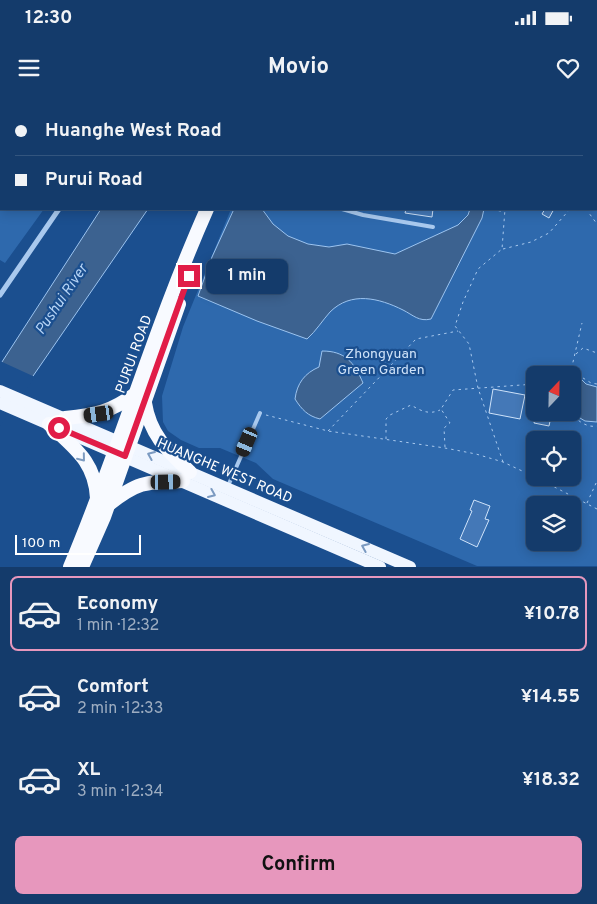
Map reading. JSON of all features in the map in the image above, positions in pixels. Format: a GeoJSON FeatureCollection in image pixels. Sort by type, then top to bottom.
{"type":"FeatureCollection","features":[{"type":"Feature","properties":{"kind":"highway","name":"PURUI ROAD"},"geometry":{"type":"LineString","coordinates":[[141,398],[175,286],[207,210]]}},
{"type":"Feature","properties":{"kind":"highway","name":"PURUI ROAD"},"geometry":{"type":"LineString","coordinates":[[82,566],[102,503],[141,398],[217,210]]}},
{"type":"Feature","properties":{"kind":"highway"},"geometry":{"type":"LineString","coordinates":[[49,424],[73,447],[92,471],[102,503],[139,484],[186,477],[151,428],[141,398],[99,414],[65,418]]}},
{"type":"Feature","properties":{"kind":"highway","name":"PURUI ROAD"},"geometry":{"type":"LineString","coordinates":[[70,566],[102,503]]}},
{"type":"Feature","properties":{"kind":"main road","name":"HUANGHE WEST ROAD"},"geometry":{"type":"LineString","coordinates":[[0,390],[49,424],[122,449],[380,566]]}},
{"type":"Feature","properties":{"kind":"main road","name":"HUANGHE WEST ROAD"},"geometry":{"type":"LineString","coordinates":[[0,403],[65,418],[122,449]]}},
{"type":"Feature","properties":{"kind":"main road","name":"HUANGHE WEST ROAD"},"geometry":{"type":"LineString","coordinates":[[186,477],[228,488],[410,566]]}},
{"type":"Feature","properties":{"kind":"street"},"geometry":{"type":"LineString","coordinates":[[0,295],[58,210]]}},
{"type":"Feature","properties":{"kind":"lane"},"geometry":{"type":"LineString","coordinates":[[346,210],[433,227]]}},
{"type":"Feature","properties":{"kind":"lane"},"geometry":{"type":"LineString","coordinates":[[228,488],[260,413]]}},
{"type":"Feature","properties":{"kind":"path"},"geometry":{"type":"LineString","coordinates":[[496,210],[505,212],[502,249]]}},
{"type":"Feature","properties":{"kind":"path"},"geometry":{"type":"LineString","coordinates":[[503,462],[478,388],[470,344],[455,326],[478,268],[502,249],[524,244],[549,233],[569,210]]}},
{"type":"Feature","properties":{"kind":"path"},"geometry":{"type":"LineString","coordinates":[[587,210],[597,224]]}},
{"type":"Feature","properties":{"kind":"path"},"geometry":{"type":"LineString","coordinates":[[572,366],[582,322]]}},
{"type":"Feature","properties":{"kind":"path"},"geometry":{"type":"LineString","coordinates":[[328,431],[416,339],[459,331]]}},
{"type":"Feature","properties":{"kind":"path"},"geometry":{"type":"LineString","coordinates":[[575,354],[583,348],[597,353]]}},
{"type":"Feature","properties":{"kind":"path"},"geometry":{"type":"LineString","coordinates":[[581,376],[591,383],[597,384]]}},
{"type":"Feature","properties":{"kind":"path"},"geometry":{"type":"LineString","coordinates":[[386,440],[386,420],[390,415],[411,406],[433,413],[441,409],[453,390],[526,385]]}},
{"type":"Feature","properties":{"kind":"path"},"geometry":{"type":"LineString","coordinates":[[441,409],[450,423],[444,428],[445,448]]}},
{"type":"Feature","properties":{"kind":"path"},"geometry":{"type":"LineString","coordinates":[[260,413],[328,431],[445,448],[503,462],[526,472]]}},
{"type":"Feature","properties":{"kind":"path"},"geometry":{"type":"LineString","coordinates":[[579,421],[588,426],[597,426]]}},
{"type":"Feature","properties":{"kind":"path"},"geometry":{"type":"LineString","coordinates":[[586,504],[597,481]]}},
{"type":"Feature","properties":{"kind":"path"},"geometry":{"type":"LineString","coordinates":[[555,486],[597,509]]}},
{"type":"Feature","properties":{"kind":"green space"},"geometry":{"type":"Polygon","coordinates":[[[0,210],[43,210],[5,263],[0,260],[0,210]]]}},
{"type":"Feature","properties":{"kind":"green space","name":"Zhongyuan Green Garden"},"geometry":{"type":"Polygon","coordinates":[[[231,210],[597,210],[597,566],[477,566],[273,479],[256,463],[220,448],[199,448],[181,440],[168,431],[163,422],[162,396],[183,327],[231,210]]]}},
{"type":"Feature","properties":{"kind":"water","name":"Pushui River"},"geometry":{"type":"Polygon","coordinates":[[[100,210],[147,210],[0,424],[0,365],[100,210]]]}},
{"type":"Feature","properties":{"kind":"water"},"geometry":{"type":"Polygon","coordinates":[[[234,210],[263,210],[273,224],[288,236],[308,244],[329,247],[347,244],[395,254],[458,225],[468,215],[470,210],[484,210],[482,218],[431,319],[427,320],[420,319],[384,302],[356,299],[338,305],[307,339],[257,321],[198,296],[212,257],[234,210]]]}},
{"type":"Feature","properties":{"kind":"water"},"geometry":{"type":"Polygon","coordinates":[[[322,351],[337,353],[348,359],[363,383],[320,419],[306,412],[295,399],[302,379],[319,367],[322,351]]]}},
{"type":"Feature","properties":{"kind":"water"},"geometry":{"type":"Polygon","coordinates":[[[581,379],[586,384],[597,387],[597,422],[585,421],[581,419],[581,379]]]}},
{"type":"Feature","properties":{"kind":"pier"},"geometry":{"type":"Polygon","coordinates":[[[0,361],[35,377],[0,426],[0,361]]]}},
{"type":"Feature","properties":{"kind":"building"},"geometry":{"type":"Polygon","coordinates":[[[406,210],[433,210],[432,217],[405,213],[406,210]]]}},
{"type":"Feature","properties":{"kind":"building"},"geometry":{"type":"Polygon","coordinates":[[[544,210],[553,210],[549,218],[542,214],[544,210]]]}},
{"type":"Feature","properties":{"kind":"building"},"geometry":{"type":"Polygon","coordinates":[[[493,389],[525,395],[520,419],[489,413],[493,389]]]}},
{"type":"Feature","properties":{"kind":"building"},"geometry":{"type":"Polygon","coordinates":[[[534,421],[550,421],[549,426],[534,423],[534,421]]]}},
{"type":"Feature","properties":{"kind":"building"},"geometry":{"type":"Polygon","coordinates":[[[474,500],[490,506],[485,519],[489,520],[477,547],[460,539],[472,511],[470,510],[474,500]]]}},
{"type":"Feature","properties":{"kind":"route"},"geometry":{"type":"LineString","coordinates":[[59,428],[125,456],[189,276]]}}]}
